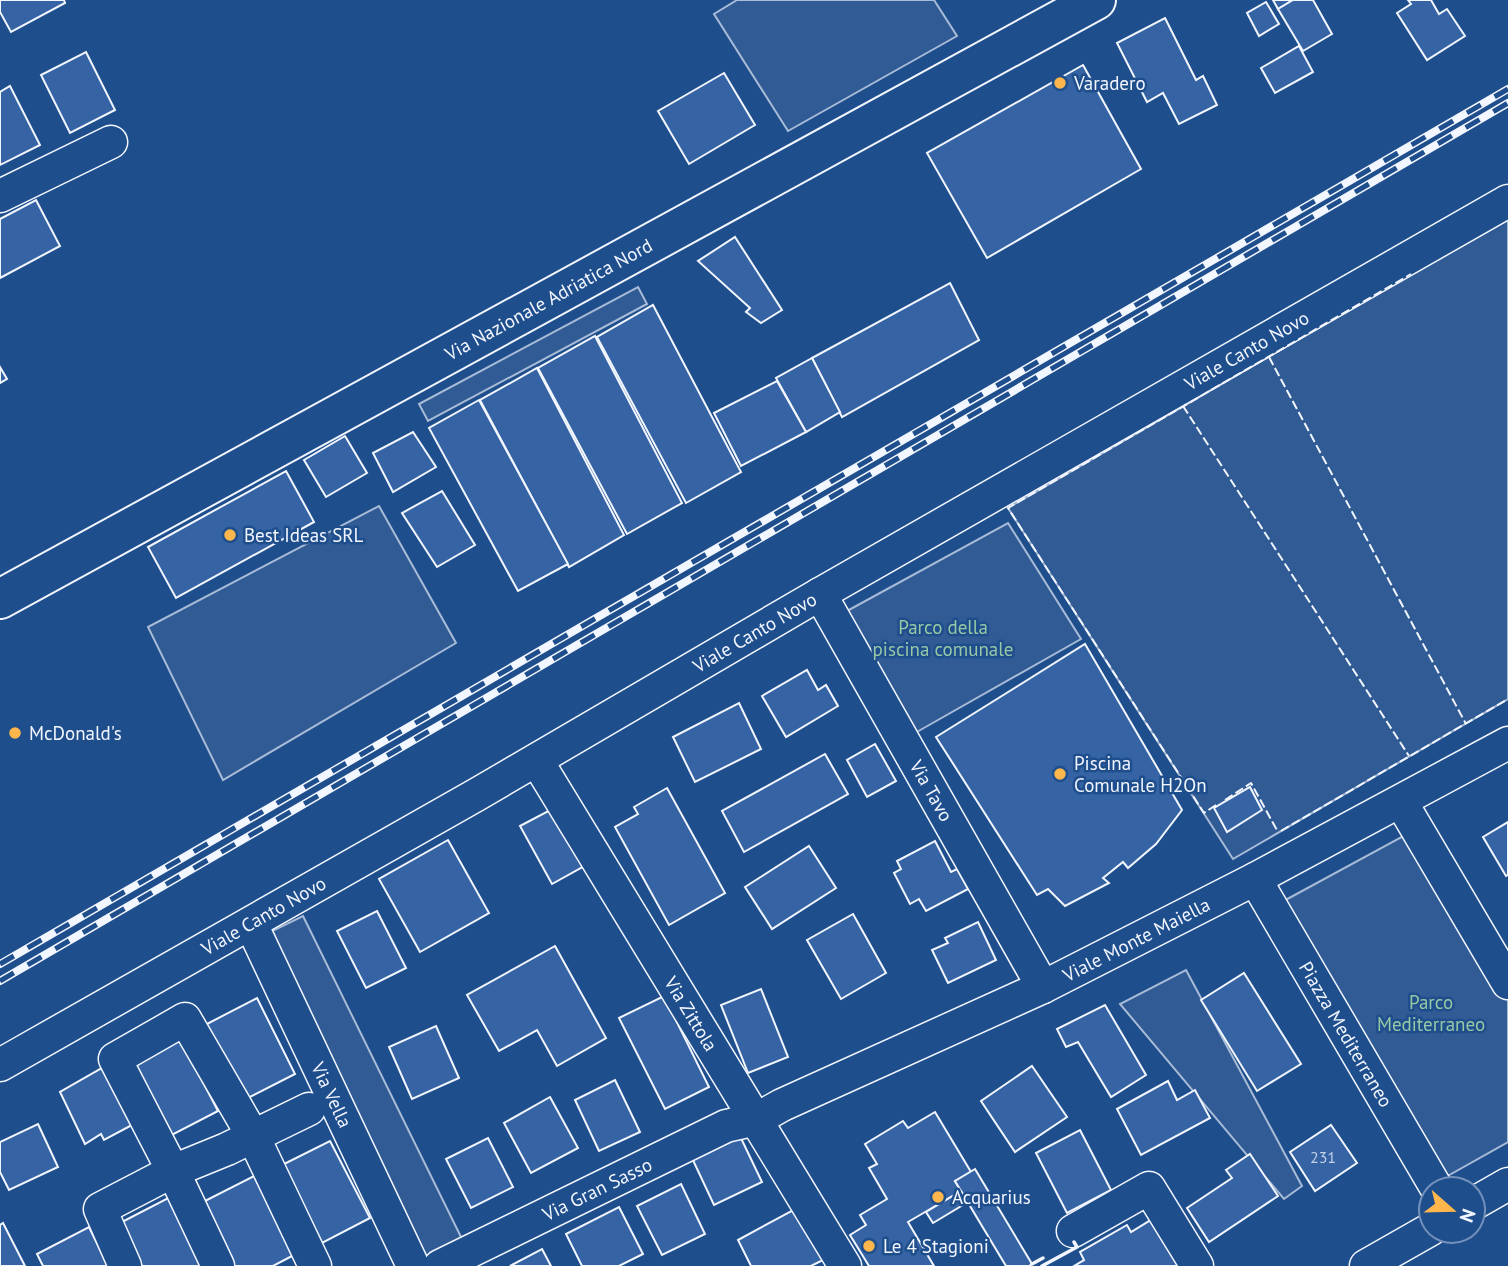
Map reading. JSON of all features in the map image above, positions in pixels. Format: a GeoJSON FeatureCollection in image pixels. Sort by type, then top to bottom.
{"type":"FeatureCollection","features":[{"type":"Feature","properties":{"kind":"main road","name":"Via Nazionale Adriatica Nord"},"geometry":{"type":"LineString","coordinates":[[0,599],[1096,0]]}},
{"type":"Feature","properties":{"kind":"street"},"geometry":{"type":"LineString","coordinates":[[0,196],[111,142]]}},
{"type":"Feature","properties":{"kind":"street","name":"Viale Canto Novo"},"geometry":{"type":"LineString","coordinates":[[0,1065],[537,761],[820,594],[1508,201]]}},
{"type":"Feature","properties":{"kind":"street","name":"Via Tavo"},"geometry":{"type":"LineString","coordinates":[[820,594],[1043,987]]}},
{"type":"Feature","properties":{"kind":"street","name":"Viale Monte Maiella"},"geometry":{"type":"LineString","coordinates":[[757,1119],[782,1105],[1043,987],[1255,879],[1508,743]]}},
{"type":"Feature","properties":{"kind":"street","name":"Via Zittola"},"geometry":{"type":"LineString","coordinates":[[537,761],[845,1266]]}},
{"type":"Feature","properties":{"kind":"street"},"geometry":{"type":"LineString","coordinates":[[1401,802],[1508,983]]}},
{"type":"Feature","properties":{"kind":"street","name":"Piazza Mediterraneo"},"geometry":{"type":"LineString","coordinates":[[1255,879],[1429,1175]]}},
{"type":"Feature","properties":{"kind":"street","name":"Via Vella"},"geometry":{"type":"LineString","coordinates":[[251,924],[413,1266]]}},
{"type":"Feature","properties":{"kind":"street"},"geometry":{"type":"LineString","coordinates":[[218,1266],[115,1059],[186,1018],[253,1136],[315,1266]]}},
{"type":"Feature","properties":{"kind":"street"},"geometry":{"type":"LineString","coordinates":[[125,1266],[100,1209],[173,1171],[309,1109]]}},
{"type":"Feature","properties":{"kind":"street","name":"Via Gran Sasso"},"geometry":{"type":"LineString","coordinates":[[440,1266],[726,1126],[757,1119]]}},
{"type":"Feature","properties":{"kind":"street"},"geometry":{"type":"LineString","coordinates":[[1487,1196],[1508,1184]]}},
{"type":"Feature","properties":{"kind":"street"},"geometry":{"type":"LineString","coordinates":[[1073,1231],[1149,1188],[1197,1266]]}},
{"type":"Feature","properties":{"kind":"street"},"geometry":{"type":"LineString","coordinates":[[1366,1266],[1417,1237]]}},
{"type":"Feature","properties":{"kind":"shaded area"},"geometry":{"type":"Polygon","coordinates":[[[737,0],[934,0],[957,36],[788,131],[714,14],[737,0]]]}},
{"type":"Feature","properties":{"kind":"shaded area"},"geometry":{"type":"Polygon","coordinates":[[[1508,218],[1508,699],[1233,859],[1008,508],[1508,218]]]}},
{"type":"Feature","properties":{"kind":"shaded area"},"geometry":{"type":"Polygon","coordinates":[[[638,287],[647,304],[428,421],[419,404],[638,287]]]}},
{"type":"Feature","properties":{"kind":"shaded area"},"geometry":{"type":"Polygon","coordinates":[[[379,506],[456,643],[223,780],[148,627],[379,506]]]}},
{"type":"Feature","properties":{"kind":"shaded area","name":"Parco della piscina comunale"},"geometry":{"type":"Polygon","coordinates":[[[1008,523],[1081,639],[915,733],[847,611],[1008,523]]]}},
{"type":"Feature","properties":{"kind":"shaded area","name":"Parco Mediterraneo"},"geometry":{"type":"Polygon","coordinates":[[[1407,834],[1508,999],[1508,1142],[1449,1175],[1442,1175],[1280,903],[1407,834]]]}},
{"type":"Feature","properties":{"kind":"shaded area"},"geometry":{"type":"Polygon","coordinates":[[[303,916],[462,1239],[421,1259],[262,936],[303,916]]]}},
{"type":"Feature","properties":{"kind":"shaded area"},"geometry":{"type":"Polygon","coordinates":[[[1186,970],[1302,1186],[1284,1199],[1120,1004],[1186,970]]]}},
{"type":"Feature","properties":{"kind":"building"},"geometry":{"type":"Polygon","coordinates":[[[0,0],[64,0],[65,3],[11,32],[0,12],[0,0]]]}},
{"type":"Feature","properties":{"kind":"building"},"geometry":{"type":"Polygon","coordinates":[[[1273,0],[1293,0],[1278,9],[1273,0]]]}},
{"type":"Feature","properties":{"kind":"building"},"geometry":{"type":"Polygon","coordinates":[[[1293,0],[1313,0],[1332,34],[1303,51],[1278,9],[1293,0]]]}},
{"type":"Feature","properties":{"kind":"building"},"geometry":{"type":"Polygon","coordinates":[[[1408,0],[1431,0],[1439,14],[1447,9],[1465,36],[1427,60],[1397,13],[1411,4],[1408,0]]]}},
{"type":"Feature","properties":{"kind":"building"},"geometry":{"type":"Polygon","coordinates":[[[1266,2],[1279,24],[1259,36],[1247,13],[1266,2]]]}},
{"type":"Feature","properties":{"kind":"building"},"geometry":{"type":"Polygon","coordinates":[[[1165,18],[1196,80],[1203,76],[1217,105],[1179,124],[1163,93],[1147,102],[1117,43],[1165,18]]]}},
{"type":"Feature","properties":{"kind":"building"},"geometry":{"type":"Polygon","coordinates":[[[1299,46],[1313,72],[1275,93],[1261,68],[1299,46]]]}},
{"type":"Feature","properties":{"kind":"building"},"geometry":{"type":"Polygon","coordinates":[[[86,52],[115,110],[70,133],[41,75],[86,52]]]}},
{"type":"Feature","properties":{"kind":"building"},"geometry":{"type":"Polygon","coordinates":[[[1083,65],[1141,169],[987,258],[927,153],[1083,65]]]}},
{"type":"Feature","properties":{"kind":"building"},"geometry":{"type":"Polygon","coordinates":[[[724,73],[755,125],[689,164],[658,111],[724,73]]]}},
{"type":"Feature","properties":{"kind":"building"},"geometry":{"type":"Polygon","coordinates":[[[10,86],[40,145],[0,165],[0,92],[10,86]]]}},
{"type":"Feature","properties":{"kind":"building"},"geometry":{"type":"Polygon","coordinates":[[[36,200],[60,246],[0,278],[0,219],[36,200]]]}},
{"type":"Feature","properties":{"kind":"building"},"geometry":{"type":"Polygon","coordinates":[[[735,237],[782,310],[761,323],[746,312],[750,308],[698,261],[735,237]]]}},
{"type":"Feature","properties":{"kind":"building"},"geometry":{"type":"Polygon","coordinates":[[[950,283],[979,340],[842,417],[812,358],[950,283]]]}},
{"type":"Feature","properties":{"kind":"building"},"geometry":{"type":"Polygon","coordinates":[[[653,305],[741,472],[686,503],[597,337],[653,305]]]}},
{"type":"Feature","properties":{"kind":"building"},"geometry":{"type":"Polygon","coordinates":[[[595,336],[682,503],[627,534],[538,368],[595,336]]]}},
{"type":"Feature","properties":{"kind":"building"},"geometry":{"type":"Polygon","coordinates":[[[812,358],[840,412],[806,432],[776,378],[812,358]]]}},
{"type":"Feature","properties":{"kind":"building"},"geometry":{"type":"Polygon","coordinates":[[[0,367],[7,379],[0,383],[0,367]]]}},
{"type":"Feature","properties":{"kind":"building"},"geometry":{"type":"Polygon","coordinates":[[[537,368],[624,535],[569,567],[480,400],[537,368]]]}},
{"type":"Feature","properties":{"kind":"building"},"geometry":{"type":"Polygon","coordinates":[[[777,381],[806,432],[741,466],[714,413],[777,381]]]}},
{"type":"Feature","properties":{"kind":"building"},"geometry":{"type":"Polygon","coordinates":[[[479,400],[568,564],[518,591],[429,428],[479,400]]]}},
{"type":"Feature","properties":{"kind":"building"},"geometry":{"type":"Polygon","coordinates":[[[413,432],[436,467],[393,492],[373,453],[413,432]]]}},
{"type":"Feature","properties":{"kind":"building"},"geometry":{"type":"Polygon","coordinates":[[[345,436],[367,473],[326,497],[304,460],[345,436]]]}},
{"type":"Feature","properties":{"kind":"building","name":"Best Ideas SRL"},"geometry":{"type":"Polygon","coordinates":[[[286,471],[314,522],[176,598],[148,547],[286,471]]]}},
{"type":"Feature","properties":{"kind":"building"},"geometry":{"type":"Polygon","coordinates":[[[442,491],[475,545],[437,567],[402,513],[442,491]]]}},
{"type":"Feature","properties":{"kind":"building","name":"Piscina Comunale H2On"},"geometry":{"type":"Polygon","coordinates":[[[1085,644],[1182,810],[1156,844],[1128,868],[1123,862],[1103,878],[1109,883],[1065,906],[1048,889],[1037,895],[936,737],[1085,644]]]}},
{"type":"Feature","properties":{"kind":"building"},"geometry":{"type":"Polygon","coordinates":[[[807,670],[818,690],[826,685],[838,706],[786,737],[762,696],[807,670]]]}},
{"type":"Feature","properties":{"kind":"building"},"geometry":{"type":"Polygon","coordinates":[[[739,703],[761,749],[695,782],[673,737],[739,703]]]}},
{"type":"Feature","properties":{"kind":"building"},"geometry":{"type":"Polygon","coordinates":[[[875,744],[896,781],[867,797],[847,760],[875,744]]]}},
{"type":"Feature","properties":{"kind":"building"},"geometry":{"type":"Polygon","coordinates":[[[825,754],[848,794],[744,852],[722,811],[825,754]]]}},
{"type":"Feature","properties":{"kind":"building"},"geometry":{"type":"Polygon","coordinates":[[[1250,787],[1262,810],[1227,832],[1214,808],[1250,787]]]}},
{"type":"Feature","properties":{"kind":"building"},"geometry":{"type":"Polygon","coordinates":[[[667,788],[725,893],[669,925],[615,827],[638,814],[634,807],[667,788]]]}},
{"type":"Feature","properties":{"kind":"building"},"geometry":{"type":"Polygon","coordinates":[[[554,808],[586,865],[552,884],[520,826],[554,808]]]}},
{"type":"Feature","properties":{"kind":"building"},"geometry":{"type":"Polygon","coordinates":[[[1508,822],[1508,875],[1506,876],[1483,837],[1508,822]]]}},
{"type":"Feature","properties":{"kind":"building"},"geometry":{"type":"Polygon","coordinates":[[[448,840],[489,913],[420,952],[379,879],[448,840]]]}},
{"type":"Feature","properties":{"kind":"building"},"geometry":{"type":"Polygon","coordinates":[[[935,841],[951,872],[957,869],[968,889],[926,911],[919,899],[910,904],[894,873],[901,869],[897,861],[935,841]]]}},
{"type":"Feature","properties":{"kind":"building"},"geometry":{"type":"Polygon","coordinates":[[[809,846],[836,888],[772,929],[745,887],[809,846]]]}},
{"type":"Feature","properties":{"kind":"building"},"geometry":{"type":"Polygon","coordinates":[[[377,911],[406,968],[366,988],[337,931],[377,911]]]}},
{"type":"Feature","properties":{"kind":"building"},"geometry":{"type":"Polygon","coordinates":[[[853,914],[886,973],[841,999],[807,940],[853,914]]]}},
{"type":"Feature","properties":{"kind":"building"},"geometry":{"type":"Polygon","coordinates":[[[978,922],[996,960],[948,983],[932,950],[948,943],[945,938],[978,922]]]}},
{"type":"Feature","properties":{"kind":"building"},"geometry":{"type":"Polygon","coordinates":[[[555,946],[606,1038],[557,1066],[537,1030],[499,1051],[467,995],[555,946]]]}},
{"type":"Feature","properties":{"kind":"building"},"geometry":{"type":"Polygon","coordinates":[[[1244,973],[1301,1064],[1257,1091],[1201,1000],[1244,973]]]}},
{"type":"Feature","properties":{"kind":"building"},"geometry":{"type":"Polygon","coordinates":[[[761,989],[788,1057],[748,1073],[721,1005],[761,989]]]}},
{"type":"Feature","properties":{"kind":"building"},"geometry":{"type":"Polygon","coordinates":[[[664,996],[709,1087],[665,1109],[619,1018],[664,996]]]}},
{"type":"Feature","properties":{"kind":"building"},"geometry":{"type":"Polygon","coordinates":[[[257,998],[295,1074],[244,1100],[205,1025],[257,998]]]}},
{"type":"Feature","properties":{"kind":"building"},"geometry":{"type":"Polygon","coordinates":[[[1105,1005],[1146,1075],[1111,1097],[1078,1042],[1066,1047],[1057,1029],[1105,1005]]]}},
{"type":"Feature","properties":{"kind":"building"},"geometry":{"type":"Polygon","coordinates":[[[436,1026],[459,1078],[412,1099],[389,1047],[436,1026]]]}},
{"type":"Feature","properties":{"kind":"building"},"geometry":{"type":"Polygon","coordinates":[[[179,1036],[218,1111],[166,1138],[127,1063],[179,1036]]]}},
{"type":"Feature","properties":{"kind":"building"},"geometry":{"type":"Polygon","coordinates":[[[1032,1066],[1067,1117],[1015,1152],[981,1101],[1032,1066]]]}},
{"type":"Feature","properties":{"kind":"building"},"geometry":{"type":"Polygon","coordinates":[[[102,1068],[132,1125],[104,1140],[101,1134],[85,1144],[60,1092],[102,1068]]]}},
{"type":"Feature","properties":{"kind":"building"},"geometry":{"type":"Polygon","coordinates":[[[615,1080],[640,1132],[599,1151],[575,1100],[615,1080]]]}},
{"type":"Feature","properties":{"kind":"building"},"geometry":{"type":"Polygon","coordinates":[[[1168,1081],[1177,1100],[1195,1090],[1210,1118],[1141,1155],[1117,1109],[1168,1081]]]}},
{"type":"Feature","properties":{"kind":"building"},"geometry":{"type":"Polygon","coordinates":[[[550,1097],[578,1148],[531,1173],[504,1123],[550,1097]]]}},
{"type":"Feature","properties":{"kind":"building"},"geometry":{"type":"Polygon","coordinates":[[[935,1112],[971,1172],[955,1181],[961,1191],[908,1222],[934,1266],[869,1266],[850,1235],[866,1225],[860,1215],[887,1199],[869,1168],[877,1164],[865,1144],[903,1121],[908,1128],[935,1112]]]}},
{"type":"Feature","properties":{"kind":"building"},"geometry":{"type":"Polygon","coordinates":[[[38,1124],[58,1167],[9,1190],[0,1172],[0,1142],[38,1124]]]}},
{"type":"Feature","properties":{"kind":"building"},"geometry":{"type":"Polygon","coordinates":[[[1331,1125],[1357,1163],[1315,1191],[1290,1152],[1331,1125]]]}},
{"type":"Feature","properties":{"kind":"building"},"geometry":{"type":"Polygon","coordinates":[[[1080,1130],[1111,1190],[1067,1213],[1036,1153],[1080,1130]]]}},
{"type":"Feature","properties":{"kind":"building"},"geometry":{"type":"Polygon","coordinates":[[[739,1134],[762,1182],[714,1205],[691,1156],[739,1134]]]}},
{"type":"Feature","properties":{"kind":"building"},"geometry":{"type":"Polygon","coordinates":[[[488,1138],[513,1187],[471,1208],[446,1159],[488,1138]]]}},
{"type":"Feature","properties":{"kind":"building"},"geometry":{"type":"Polygon","coordinates":[[[330,1141],[370,1218],[322,1243],[282,1165],[330,1141]]]}},
{"type":"Feature","properties":{"kind":"building"},"geometry":{"type":"Polygon","coordinates":[[[1250,1154],[1278,1196],[1209,1242],[1187,1208],[1232,1178],[1226,1170],[1250,1154]]]}},
{"type":"Feature","properties":{"kind":"building"},"geometry":{"type":"Polygon","coordinates":[[[975,1169],[1032,1264],[1029,1266],[1006,1266],[955,1181],[975,1169]]]}},
{"type":"Feature","properties":{"kind":"building"},"geometry":{"type":"Polygon","coordinates":[[[254,1176],[294,1255],[273,1266],[231,1266],[199,1204],[254,1176]]]}},
{"type":"Feature","properties":{"kind":"building"},"geometry":{"type":"Polygon","coordinates":[[[681,1184],[705,1234],[662,1255],[637,1206],[681,1184]]]}},
{"type":"Feature","properties":{"kind":"building"},"geometry":{"type":"Polygon","coordinates":[[[961,1191],[968,1202],[933,1223],[926,1212],[961,1191]]]}},
{"type":"Feature","properties":{"kind":"building"},"geometry":{"type":"Polygon","coordinates":[[[174,1195],[210,1266],[142,1266],[120,1223],[174,1195]]]}},
{"type":"Feature","properties":{"kind":"building"},"geometry":{"type":"Polygon","coordinates":[[[619,1207],[643,1254],[619,1266],[582,1266],[566,1234],[619,1207]]]}},
{"type":"Feature","properties":{"kind":"building"},"geometry":{"type":"Polygon","coordinates":[[[797,1208],[823,1260],[811,1266],[751,1266],[738,1240],[797,1208]]]}},
{"type":"Feature","properties":{"kind":"building"},"geometry":{"type":"Polygon","coordinates":[[[1159,1215],[1186,1262],[1178,1266],[1074,1266],[1084,1260],[1080,1252],[1127,1225],[1131,1232],[1159,1215]]]}},
{"type":"Feature","properties":{"kind":"building"},"geometry":{"type":"Polygon","coordinates":[[[3,1223],[25,1266],[0,1266],[0,1225],[3,1223]]]}},
{"type":"Feature","properties":{"kind":"building"},"geometry":{"type":"Polygon","coordinates":[[[89,1227],[108,1266],[43,1266],[37,1254],[89,1227]]]}},
{"type":"Feature","properties":{"kind":"building"},"geometry":{"type":"Polygon","coordinates":[[[542,1249],[551,1266],[510,1266],[542,1249]]]}},
{"type":"Feature","properties":{"kind":"railway"},"geometry":{"type":"LineString","coordinates":[[0,964],[1508,89]]}},
{"type":"Feature","properties":{"kind":"railway"},"geometry":{"type":"LineString","coordinates":[[0,981],[1508,103]]}},
{"type":"Feature","properties":{"kind":"fence"},"geometry":{"type":"LineString","coordinates":[[1216,805],[1204,813],[1008,508],[1411,274]]}},
{"type":"Feature","properties":{"kind":"fence"},"geometry":{"type":"LineString","coordinates":[[1269,357],[1466,724]]}},
{"type":"Feature","properties":{"kind":"fence"},"geometry":{"type":"LineString","coordinates":[[1183,406],[1409,756]]}},
{"type":"Feature","properties":{"kind":"fence"},"geometry":{"type":"LineString","coordinates":[[1281,831],[1508,699]]}},
{"type":"Feature","properties":{"kind":"fence"},"geometry":{"type":"LineString","coordinates":[[1225,800],[1251,783],[1278,832]]}},
{"type":"Feature","properties":{"kind":"wall"},"geometry":{"type":"LineString","coordinates":[[1042,1266],[1077,1247],[1074,1242]]}},
{"type":"Feature","properties":{"kind":"wall"},"geometry":{"type":"LineString","coordinates":[[1032,1264],[1043,1258]]}},
{"type":"Feature","properties":{"kind":"place","name":"Varadero"},"geometry":{"type":"Point","coordinates":[1060,83]}},
{"type":"Feature","properties":{"kind":"place","name":"Best Ideas SRL"},"geometry":{"type":"Point","coordinates":[230,535]}},
{"type":"Feature","properties":{"kind":"place","name":"McDonald's"},"geometry":{"type":"Point","coordinates":[15,733]}},
{"type":"Feature","properties":{"kind":"place","name":"Piscina Comunale H2On"},"geometry":{"type":"Point","coordinates":[1060,774]}},
{"type":"Feature","properties":{"kind":"place","name":"Acquarius"},"geometry":{"type":"Point","coordinates":[938,1197]}},
{"type":"Feature","properties":{"kind":"place","name":"Le 4 Stagioni"},"geometry":{"type":"Point","coordinates":[869,1246]}}]}
